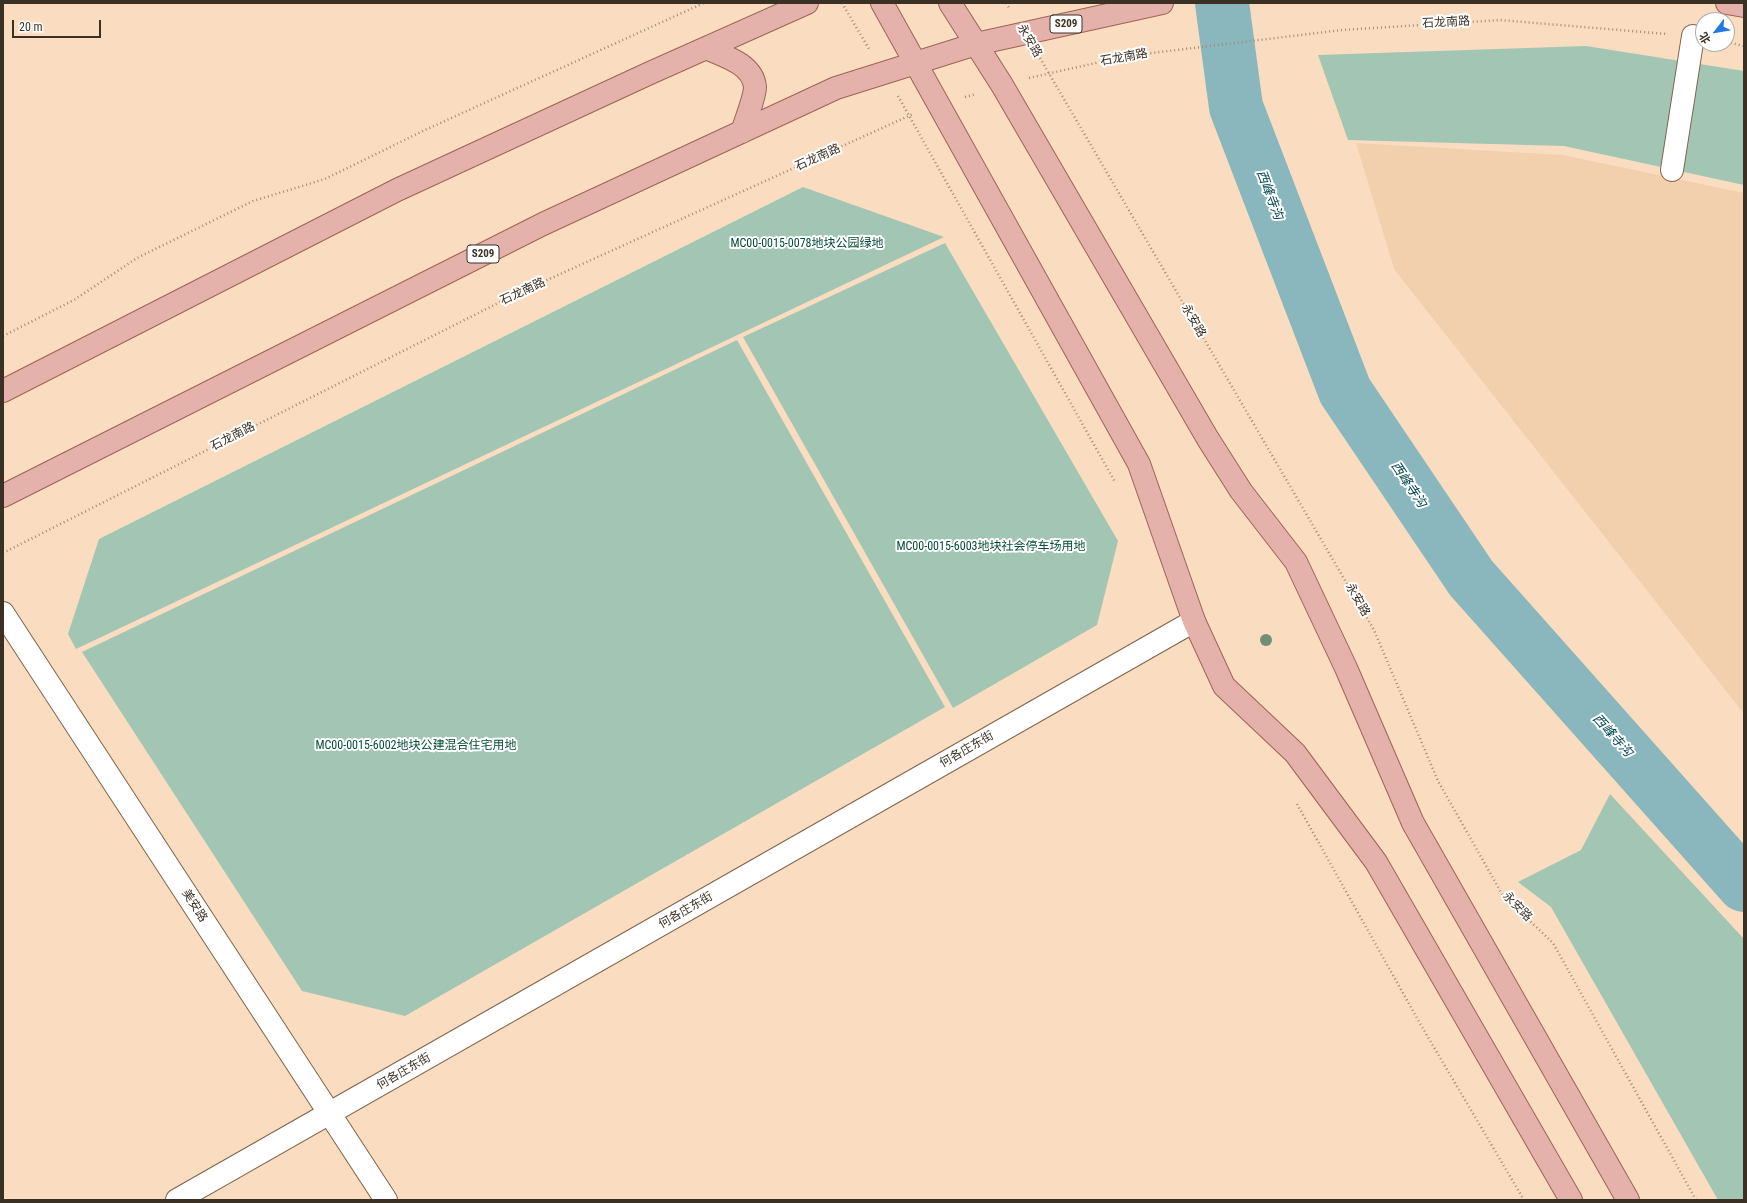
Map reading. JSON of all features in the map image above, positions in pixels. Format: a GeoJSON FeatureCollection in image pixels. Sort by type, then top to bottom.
{"type":"FeatureCollection","features":[{"type":"Feature","properties":{"kind":"main road"},"geometry":{"type":"LineString","coordinates":[[3,391],[396,190],[807,3]]}},
{"type":"Feature","properties":{"kind":"main road"},"geometry":{"type":"LineString","coordinates":[[882,3],[1139,464],[1194,621],[1224,686],[1295,753],[1376,862],[1571,1200]]}},
{"type":"Feature","properties":{"kind":"main road"},"geometry":{"type":"LineString","coordinates":[[950,3],[1002,85],[1208,439],[1241,491],[1296,562],[1346,668],[1413,824],[1628,1200]]}},
{"type":"Feature","properties":{"kind":"main road","name":"S209"},"geometry":{"type":"LineString","coordinates":[[3,496],[542,224],[836,88],[976,44],[1157,3]]}},
{"type":"Feature","properties":{"kind":"main road"},"geometry":{"type":"LineString","coordinates":[[1727,3],[1744,6]]}},
{"type":"Feature","properties":{"kind":"main road"},"geometry":{"type":"LineString","coordinates":[[706,48],[738,62],[750,74],[755,87],[742,132]]}},
{"type":"Feature","properties":{"kind":"street"},"geometry":{"type":"LineString","coordinates":[[1672,170],[1693,36]]}},
{"type":"Feature","properties":{"kind":"street","name":"美安路"},"geometry":{"type":"LineString","coordinates":[[3,613],[386,1200]]}},
{"type":"Feature","properties":{"kind":"street","name":"何各庄东街"},"geometry":{"type":"LineString","coordinates":[[177,1200],[1194,621]]}},
{"type":"Feature","properties":{"kind":"path"},"geometry":{"type":"LineString","coordinates":[[3,336],[74,300],[137,258],[252,201],[325,179],[425,130],[704,3]]}},
{"type":"Feature","properties":{"kind":"path","name":"永安路"},"geometry":{"type":"LineString","coordinates":[[1006,3],[1049,73],[1374,630],[1438,781],[1502,894],[1553,943],[1696,1200]]}},
{"type":"Feature","properties":{"kind":"path","name":"石龙南路"},"geometry":{"type":"LineString","coordinates":[[3,553],[514,295],[909,116],[1002,85],[1127,56],[1342,30],[1500,20],[1693,36]]}},
{"type":"Feature","properties":{"kind":"shaded area"},"geometry":{"type":"Polygon","coordinates":[[[1356,143],[1563,155],[1744,193],[1744,714],[1394,269],[1356,143]]]}},
{"type":"Feature","properties":{"kind":"green space"},"geometry":{"type":"Polygon","coordinates":[[[1586,46],[1744,71],[1744,185],[1564,146],[1348,140],[1318,55],[1586,46]]]}},
{"type":"Feature","properties":{"kind":"green space","name":"MC00-0015-0078地块公园绿地"},"geometry":{"type":"Polygon","coordinates":[[[803,187],[944,237],[76,649],[68,634],[99,539],[803,187]]]}},
{"type":"Feature","properties":{"kind":"green space","name":"MC00-0015-6003地块社会停车场用地"},"geometry":{"type":"Polygon","coordinates":[[[945,243],[1118,541],[1097,625],[953,708],[743,337],[945,243]]]}},
{"type":"Feature","properties":{"kind":"green space","name":"MC00-0015-6002地块公建混合住宅用地"},"geometry":{"type":"Polygon","coordinates":[[[737,340],[945,707],[405,1016],[302,991],[82,652],[737,340]]]}},
{"type":"Feature","properties":{"kind":"green space"},"geometry":{"type":"Polygon","coordinates":[[[1610,794],[1744,939],[1744,1200],[1718,1200],[1551,907],[1518,882],[1581,850],[1610,794]]]}},
{"type":"Feature","properties":{"kind":"waterway","name":"西峰寺沟"},"geometry":{"type":"LineString","coordinates":[[1222,3],[1236,107],[1345,391],[1471,578],[1744,885]]}}]}
